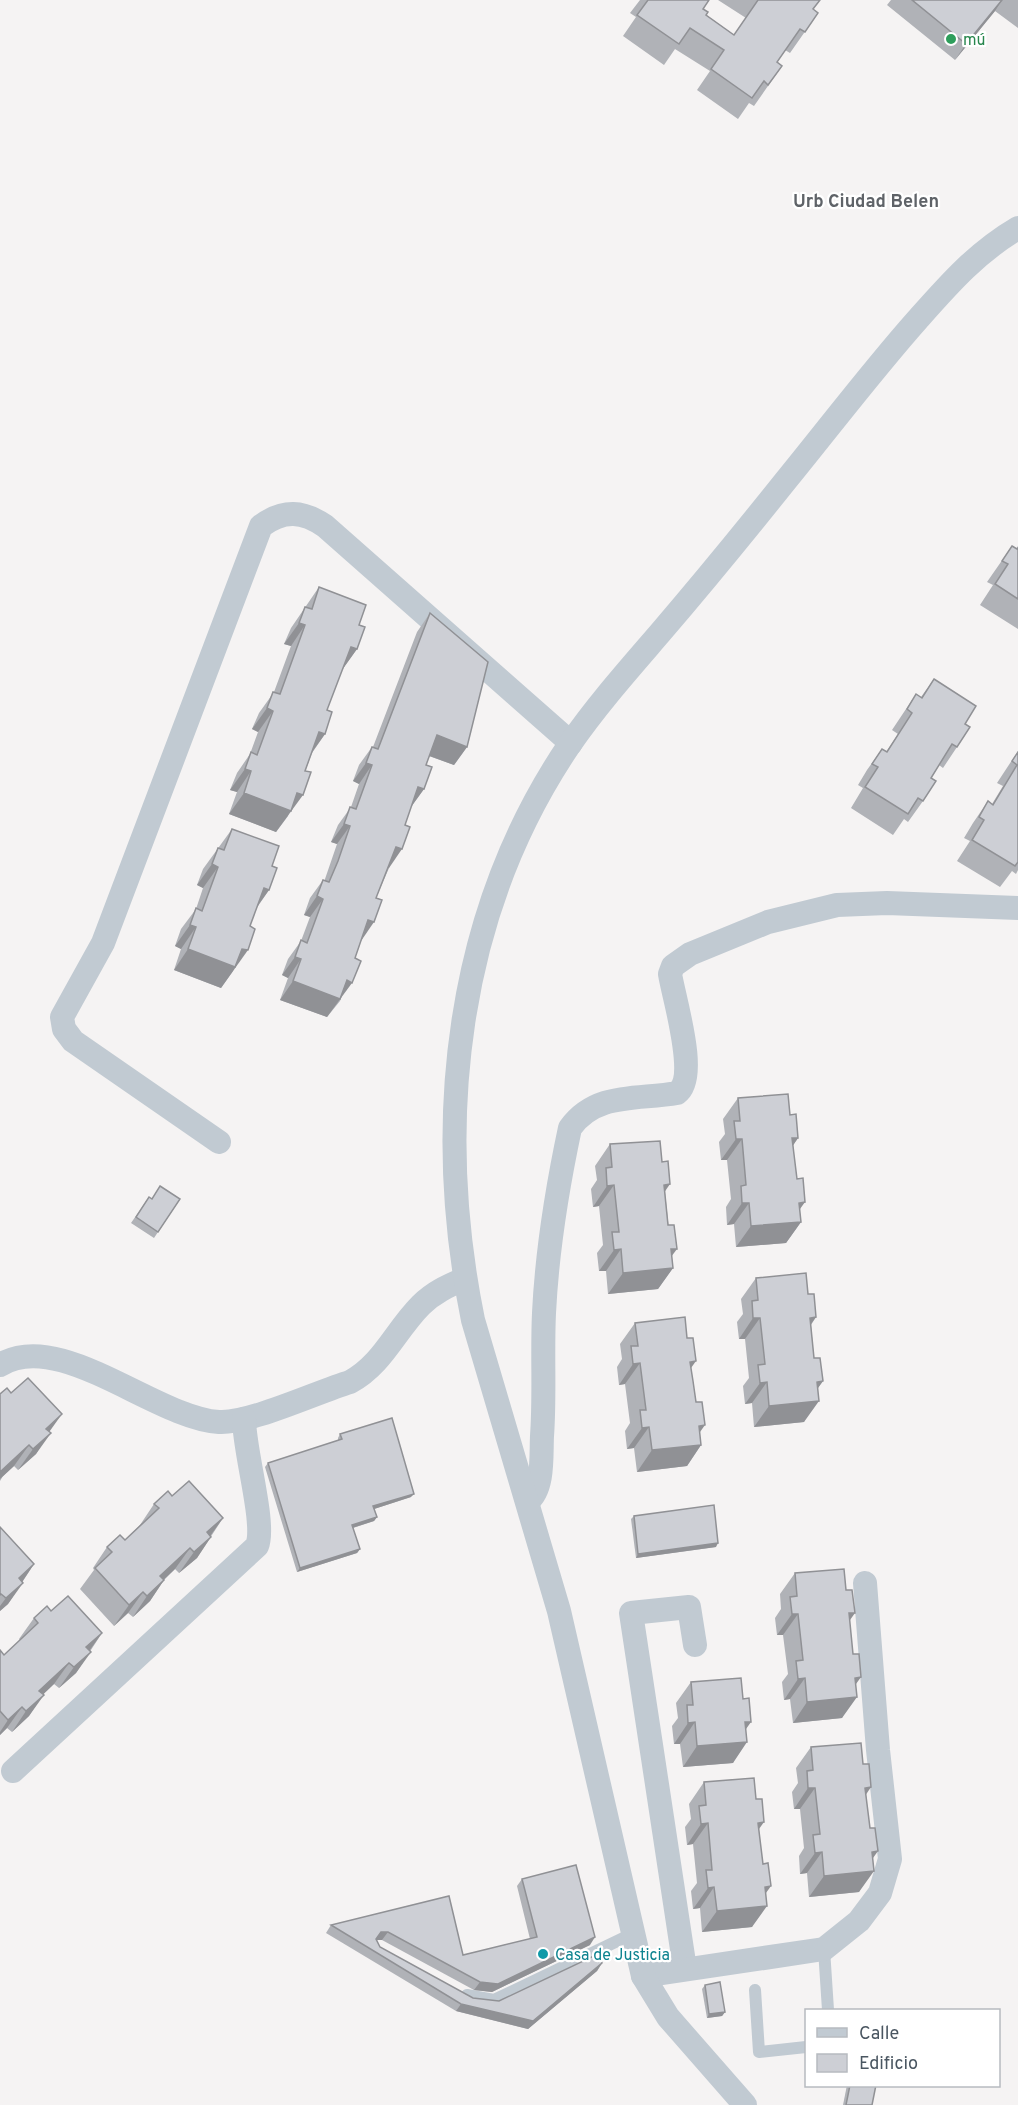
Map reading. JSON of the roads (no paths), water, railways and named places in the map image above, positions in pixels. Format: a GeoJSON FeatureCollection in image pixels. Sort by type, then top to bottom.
{"type":"FeatureCollection","features":[{"type":"Feature","properties":{"kind":"street"},"geometry":{"type":"LineString","coordinates":[[745,2105],[668,2017],[643,1976],[559,1611],[476,1330],[464,1279],[456,1193],[455,1080],[472,973],[496,885],[530,810],[571,743],[895,344],[962,270],[980,254],[1018,228]]}},
{"type":"Feature","properties":{"kind":"street"},"geometry":{"type":"LineString","coordinates":[[219,1142],[73,1041],[63,1029],[62,1017],[103,943],[261,526],[269,520],[290,513],[309,516],[325,526],[571,743]]}},
{"type":"Feature","properties":{"kind":"street"},"geometry":{"type":"LineString","coordinates":[[528,1501],[536,1490],[541,1458],[544,1313],[548,1263],[570,1128],[580,1115],[597,1105],[677,1093],[684,1087],[687,1068],[670,974],[675,962],[768,922],[837,905],[887,903],[1018,908]]}},
{"type":"Feature","properties":{"kind":"street"},"geometry":{"type":"LineString","coordinates":[[0,1365],[21,1356],[39,1356],[69,1363],[150,1399],[204,1419],[226,1422],[244,1419],[350,1382],[363,1375],[376,1364],[422,1304],[442,1288],[464,1279]]}},
{"type":"Feature","properties":{"kind":"street"},"geometry":{"type":"LineString","coordinates":[[13,1771],[257,1546],[261,1531],[246,1454],[244,1419]]}},
{"type":"Feature","properties":{"kind":"street"},"geometry":{"type":"LineString","coordinates":[[643,1976],[824,1949],[859,1921],[875,1899],[885,1881],[890,1859],[878,1750],[866,1583]]}},
{"type":"Feature","properties":{"kind":"street"},"geometry":{"type":"LineString","coordinates":[[685,1969],[631,1612],[689,1607],[695,1645]]}},
{"type":"Feature","properties":{"kind":"lane"},"geometry":{"type":"LineString","coordinates":[[452,1986],[472,1998],[494,2000],[634,1933]]}},
{"type":"Feature","properties":{"kind":"lane"},"geometry":{"type":"LineString","coordinates":[[824,1949],[828,2009]]}},
{"type":"Feature","properties":{"kind":"lane"},"geometry":{"type":"LineString","coordinates":[[755,1990],[759,2052],[805,2047]]}},
{"type":"Feature","properties":{"kind":"place","name":"mú"},"geometry":{"type":"Point","coordinates":[951,39]}},
{"type":"Feature","properties":{"kind":"place","name":"Casa de Justicia"},"geometry":{"type":"Point","coordinates":[543,1954]}},
{"type":"Feature","properties":{"kind":"district","name":"Urb Ciudad Belen"},"geometry":{"type":"Point","coordinates":[866,201]}}]}
